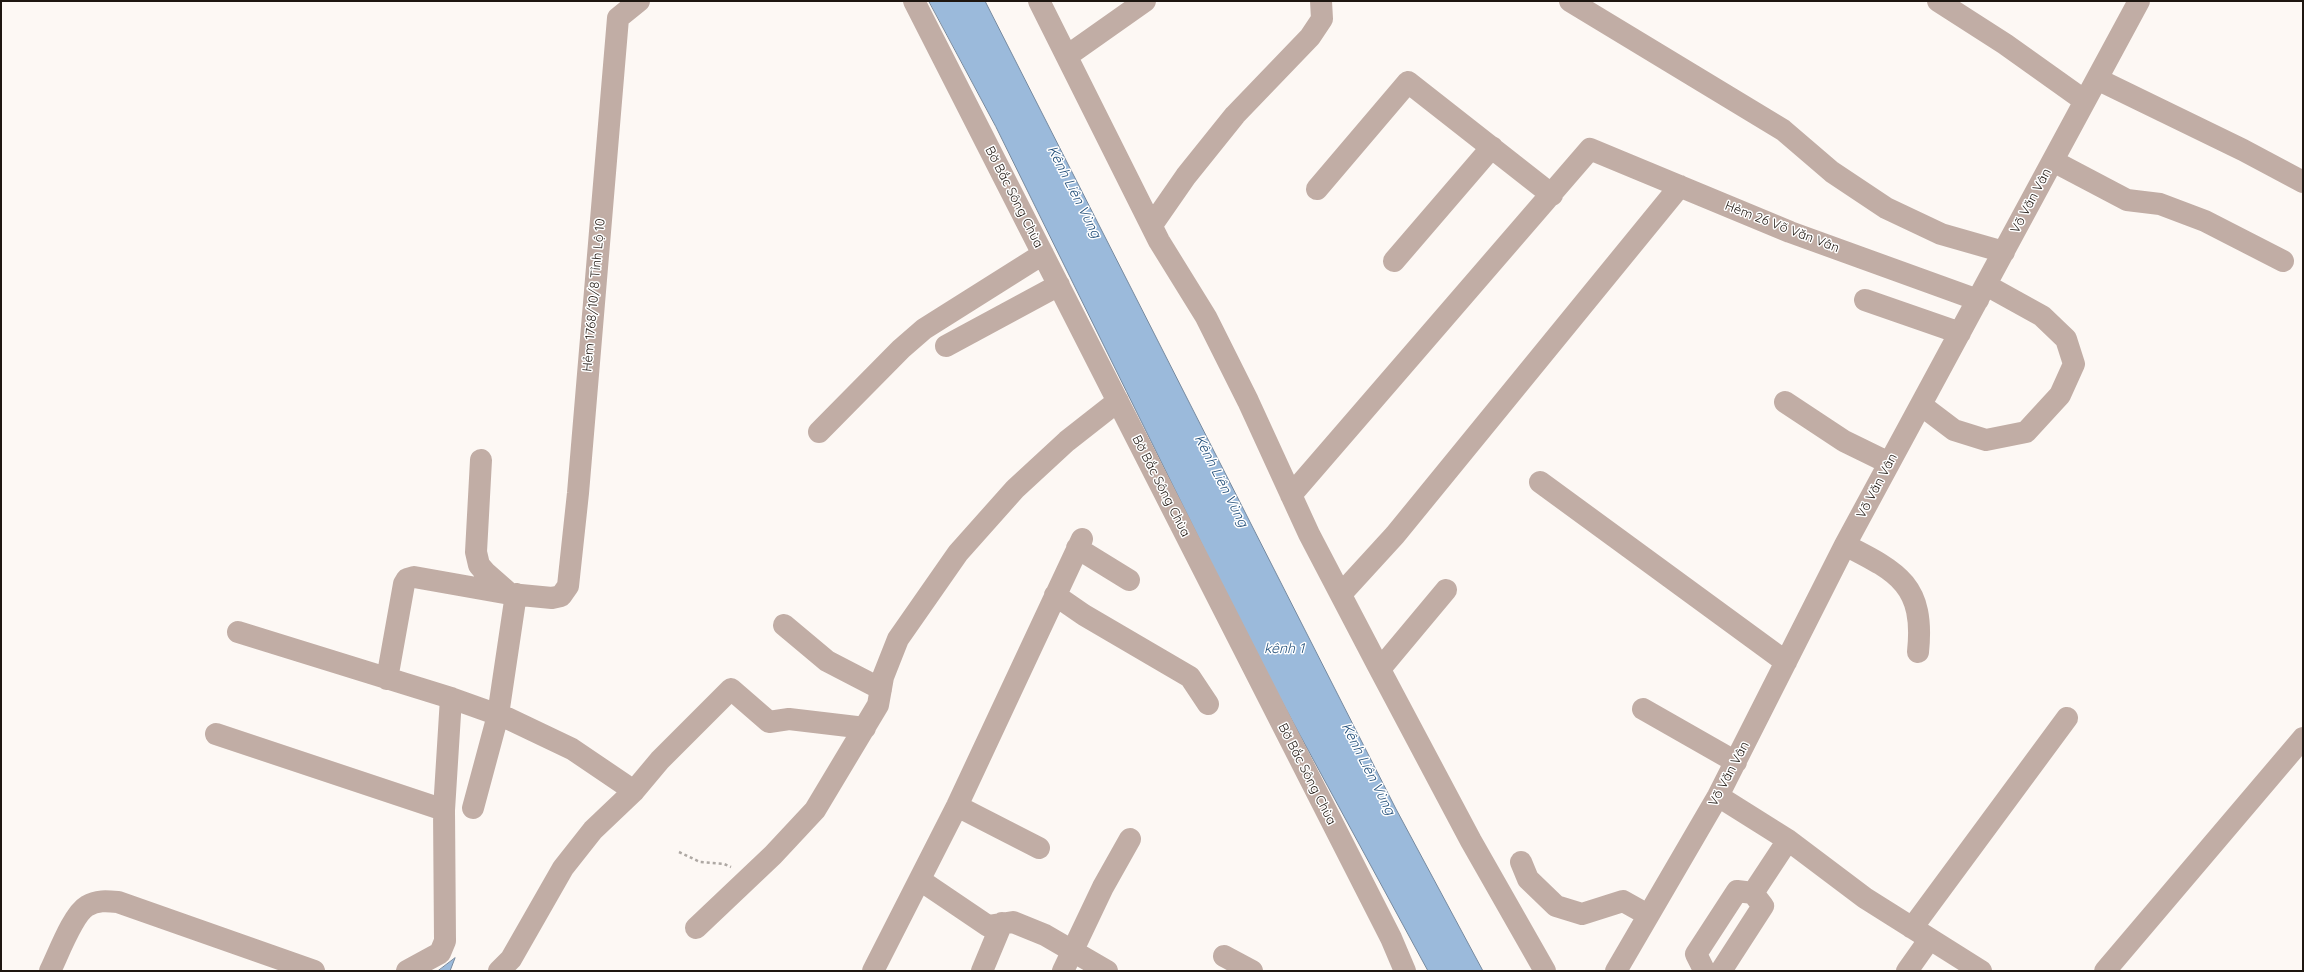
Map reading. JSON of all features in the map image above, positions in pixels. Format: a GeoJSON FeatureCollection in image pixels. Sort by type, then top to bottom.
{"type":"FeatureCollection","features":[{"type":"Feature","properties":{"kind":"street","name":"Hẻm 1768/10/8 Tỉnh Lộ 10"},"geometry":{"type":"LineString","coordinates":[[513,594],[552,598],[561,596],[568,586],[578,493],[618,18],[639,1]]}},
{"type":"Feature","properties":{"kind":"street","name":"Bờ Bắc Sông Chùa"},"geometry":{"type":"LineString","coordinates":[[914,1],[1391,938],[1405,971]]}},
{"type":"Feature","properties":{"kind":"street"},"geometry":{"type":"LineString","coordinates":[[1039,1],[1152,225],[1206,317],[1248,401],[1291,495],[1380,669],[1470,841],[1545,971]]}},
{"type":"Feature","properties":{"kind":"street"},"geometry":{"type":"LineString","coordinates":[[1066,56],[1144,1]]}},
{"type":"Feature","properties":{"kind":"street"},"geometry":{"type":"LineString","coordinates":[[1152,225],[1186,176],[1235,115],[1310,37],[1322,19],[1321,1]]}},
{"type":"Feature","properties":{"kind":"street"},"geometry":{"type":"LineString","coordinates":[[1570,1],[1783,130],[1832,172],[1886,208],[1941,234],[2004,252]]}},
{"type":"Feature","properties":{"kind":"street"},"geometry":{"type":"LineString","coordinates":[[1938,1],[2006,44],[2085,101]]}},
{"type":"Feature","properties":{"kind":"street","name":"Võ Văn Vân"},"geometry":{"type":"LineString","coordinates":[[1616,971],[1718,796],[1845,545],[2097,79],[2131,4]]}},
{"type":"Feature","properties":{"kind":"street"},"geometry":{"type":"LineString","coordinates":[[2097,79],[2243,150],[2303,182]]}},
{"type":"Feature","properties":{"kind":"street"},"geometry":{"type":"LineString","coordinates":[[1291,495],[1552,194],[1408,82],[1318,189]]}},
{"type":"Feature","properties":{"kind":"street"},"geometry":{"type":"LineString","coordinates":[[1394,261],[1492,147]]}},
{"type":"Feature","properties":{"kind":"street","name":"Hẻm 26 Võ Văn Vân"},"geometry":{"type":"LineString","coordinates":[[1552,194],[1590,148],[1790,232],[1982,292],[2042,316],[2066,339],[2074,364],[2060,395],[2026,432],[1986,440],[1954,430],[1921,405]]}},
{"type":"Feature","properties":{"kind":"street"},"geometry":{"type":"LineString","coordinates":[[2053,161],[2127,200],[2160,204],[2205,222],[2284,261]]}},
{"type":"Feature","properties":{"kind":"street"},"geometry":{"type":"LineString","coordinates":[[1341,594],[1395,535],[1680,186]]}},
{"type":"Feature","properties":{"kind":"street"},"geometry":{"type":"LineString","coordinates":[[820,432],[901,349],[924,329],[1043,254]]}},
{"type":"Feature","properties":{"kind":"street"},"geometry":{"type":"LineString","coordinates":[[946,346],[1059,285]]}},
{"type":"Feature","properties":{"kind":"street"},"geometry":{"type":"LineString","coordinates":[[1865,300],[1960,333]]}},
{"type":"Feature","properties":{"kind":"street"},"geometry":{"type":"LineString","coordinates":[[696,928],[773,855],[815,810],[878,705],[883,677],[898,639],[958,553],[1015,489],[1067,441],[1118,401]]}},
{"type":"Feature","properties":{"kind":"street"},"geometry":{"type":"LineString","coordinates":[[1785,402],[1844,441],[1889,463]]}},
{"type":"Feature","properties":{"kind":"street"},"geometry":{"type":"LineString","coordinates":[[481,460],[476,552],[479,565],[485,572],[513,594]]}},
{"type":"Feature","properties":{"kind":"street"},"geometry":{"type":"LineString","coordinates":[[1540,482],[1786,662]]}},
{"type":"Feature","properties":{"kind":"street"},"geometry":{"type":"LineString","coordinates":[[873,971],[957,806],[1080,544],[1129,580]]}},
{"type":"Feature","properties":{"kind":"street"},"geometry":{"type":"LineString","coordinates":[[1845,545],[1886,566],[1904,581],[1920,622],[1918,652]]}},
{"type":"Feature","properties":{"kind":"street"},"geometry":{"type":"LineString","coordinates":[[387,679],[404,584],[407,578],[414,577],[513,594]]}},
{"type":"Feature","properties":{"kind":"street"},"geometry":{"type":"LineString","coordinates":[[1380,669],[1446,590]]}},
{"type":"Feature","properties":{"kind":"street"},"geometry":{"type":"LineString","coordinates":[[473,808],[498,715],[513,594]]}},
{"type":"Feature","properties":{"kind":"street"},"geometry":{"type":"LineString","coordinates":[[1056,595],[1084,615],[1190,677],[1208,704]]}},
{"type":"Feature","properties":{"kind":"street"},"geometry":{"type":"LineString","coordinates":[[784,625],[826,661],[881,689]]}},
{"type":"Feature","properties":{"kind":"street"},"geometry":{"type":"LineString","coordinates":[[238,632],[451,698],[498,715],[572,749],[634,791]]}},
{"type":"Feature","properties":{"kind":"street"},"geometry":{"type":"LineString","coordinates":[[499,971],[511,959],[563,868],[593,830],[634,791],[660,760],[731,689],[769,722],[789,719],[865,728]]}},
{"type":"Feature","properties":{"kind":"street"},"geometry":{"type":"LineString","coordinates":[[407,971],[440,953],[445,941],[444,810],[451,698]]}},
{"type":"Feature","properties":{"kind":"street"},"geometry":{"type":"LineString","coordinates":[[1642,709],[1736,762]]}},
{"type":"Feature","properties":{"kind":"street"},"geometry":{"type":"LineString","coordinates":[[1908,971],[1920,934],[2066,718]]}},
{"type":"Feature","properties":{"kind":"street"},"geometry":{"type":"LineString","coordinates":[[216,734],[444,810]]}},
{"type":"Feature","properties":{"kind":"street"},"geometry":{"type":"LineString","coordinates":[[2114,968],[2303,738]]}},
{"type":"Feature","properties":{"kind":"street"},"geometry":{"type":"LineString","coordinates":[[1718,796],[1788,840],[1865,898],[1981,971]]}},
{"type":"Feature","properties":{"kind":"street"},"geometry":{"type":"LineString","coordinates":[[957,806],[1039,848]]}},
{"type":"Feature","properties":{"kind":"street"},"geometry":{"type":"LineString","coordinates":[[1062,971],[1073,952],[1103,887],[1130,839]]}},
{"type":"Feature","properties":{"kind":"street"},"geometry":{"type":"LineString","coordinates":[[1752,893],[1788,840]]}},
{"type":"Feature","properties":{"kind":"street"},"geometry":{"type":"LineString","coordinates":[[1521,862],[1528,879],[1556,906],[1582,914],[1623,901],[1648,916]]}},
{"type":"Feature","properties":{"kind":"street"},"geometry":{"type":"LineString","coordinates":[[920,880],[988,926],[1013,922],[1045,935],[1107,971]]}},
{"type":"Feature","properties":{"kind":"street"},"geometry":{"type":"LineString","coordinates":[[1737,891],[1752,893],[1763,906],[1709,971],[1696,954],[1737,891]]}},
{"type":"Feature","properties":{"kind":"street"},"geometry":{"type":"LineString","coordinates":[[50,971],[78,915],[87,906],[102,901],[118,902],[314,971]]}},
{"type":"Feature","properties":{"kind":"street"},"geometry":{"type":"LineString","coordinates":[[982,971],[1002,923]]}},
{"type":"Feature","properties":{"kind":"street"},"geometry":{"type":"LineString","coordinates":[[1224,956],[1252,971]]}},
{"type":"Feature","properties":{"kind":"path"},"geometry":{"type":"LineString","coordinates":[[679,852],[700,862],[724,864],[735,869],[740,872],[743,883]]}},
{"type":"Feature","properties":{"kind":"water","name":"kênh 1"},"geometry":{"type":"Polygon","coordinates":[[[929,1],[985,1],[1396,809],[1483,971],[1428,971],[1257,656],[996,127],[929,1]]]}},
{"type":"Feature","properties":{"kind":"water"},"geometry":{"type":"Polygon","coordinates":[[[455,958],[450,971],[438,971],[455,958]]]}},
{"type":"Feature","properties":{"kind":"water label","name":"Kênh Liên Vùng"},"geometry":{"type":"Point","coordinates":[1074,192]}},
{"type":"Feature","properties":{"kind":"water label","name":"Kênh Liên Vùng"},"geometry":{"type":"Point","coordinates":[1221,481]}},
{"type":"Feature","properties":{"kind":"water label","name":"Kênh Liên Vùng"},"geometry":{"type":"Point","coordinates":[1368,769]}}]}
